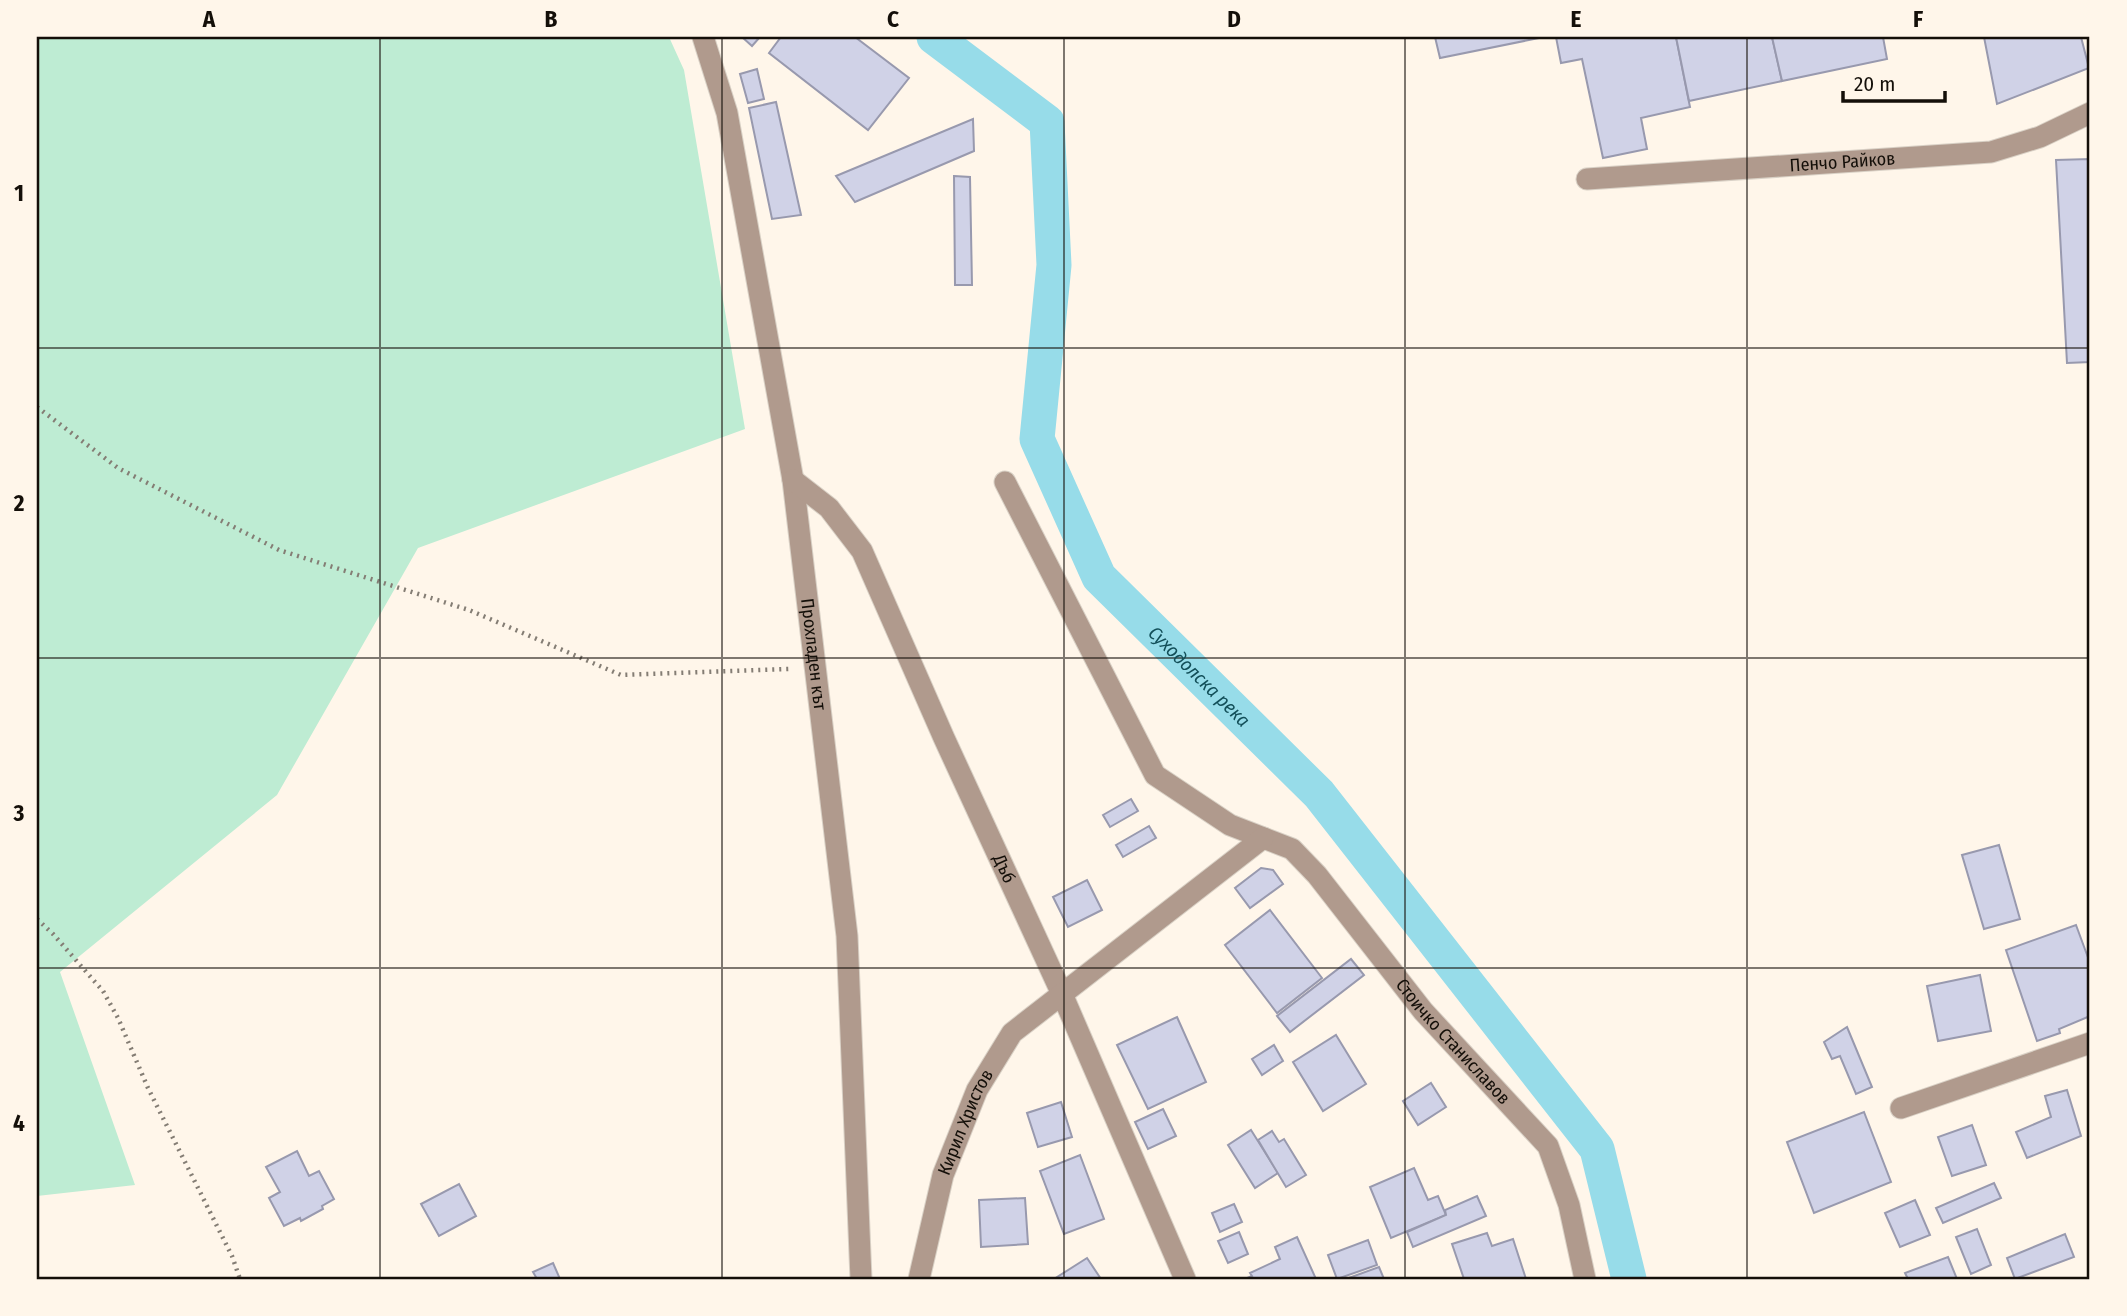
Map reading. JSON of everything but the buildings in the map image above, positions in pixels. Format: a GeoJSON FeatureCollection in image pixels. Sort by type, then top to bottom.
{"type":"FeatureCollection","features":[{"type":"Feature","properties":{"kind":"street","name":"Прохладен кът"},"geometry":{"type":"LineString","coordinates":[[703,37],[727,113],[793,481],[847,936],[861,1279]]}},
{"type":"Feature","properties":{"kind":"street","name":"Пенчо Райков"},"geometry":{"type":"LineString","coordinates":[[1587,178],[1991,152],[2040,137],[2090,113]]}},
{"type":"Feature","properties":{"kind":"street","name":"Дъб"},"geometry":{"type":"LineString","coordinates":[[793,481],[829,508],[862,551],[944,738],[1062,994],[1185,1279]]}},
{"type":"Feature","properties":{"kind":"street","name":"Стоичко Станиславов"},"geometry":{"type":"LineString","coordinates":[[1005,482],[1155,775],[1230,825],[1292,849],[1317,875],[1423,1011],[1548,1146],[1569,1205],[1585,1279]]}},
{"type":"Feature","properties":{"kind":"street","name":"Кирил Христов"},"geometry":{"type":"LineString","coordinates":[[919,1279],[943,1175],[977,1090],[1012,1033],[1264,838]]}},
{"type":"Feature","properties":{"kind":"street"},"geometry":{"type":"LineString","coordinates":[[1901,1108],[2090,1043]]}},
{"type":"Feature","properties":{"kind":"path"},"geometry":{"type":"LineString","coordinates":[[37,407],[118,468],[279,550],[469,610],[621,675],[816,668]]}},
{"type":"Feature","properties":{"kind":"path"},"geometry":{"type":"LineString","coordinates":[[37,919],[103,991],[232,1256],[240,1279]]}},
{"type":"Feature","properties":{"kind":"green space"},"geometry":{"type":"Polygon","coordinates":[[[37,37],[669,37],[684,70],[745,429],[418,548],[277,795],[60,972],[135,1185],[37,1196],[37,37]]]}},
{"type":"Feature","properties":{"kind":"waterway","name":"Суходолска река"},"geometry":{"type":"LineString","coordinates":[[934,37],[1047,122],[1054,265],[1037,439],[1099,577],[1319,794],[1597,1149],[1629,1279]]}}]}
